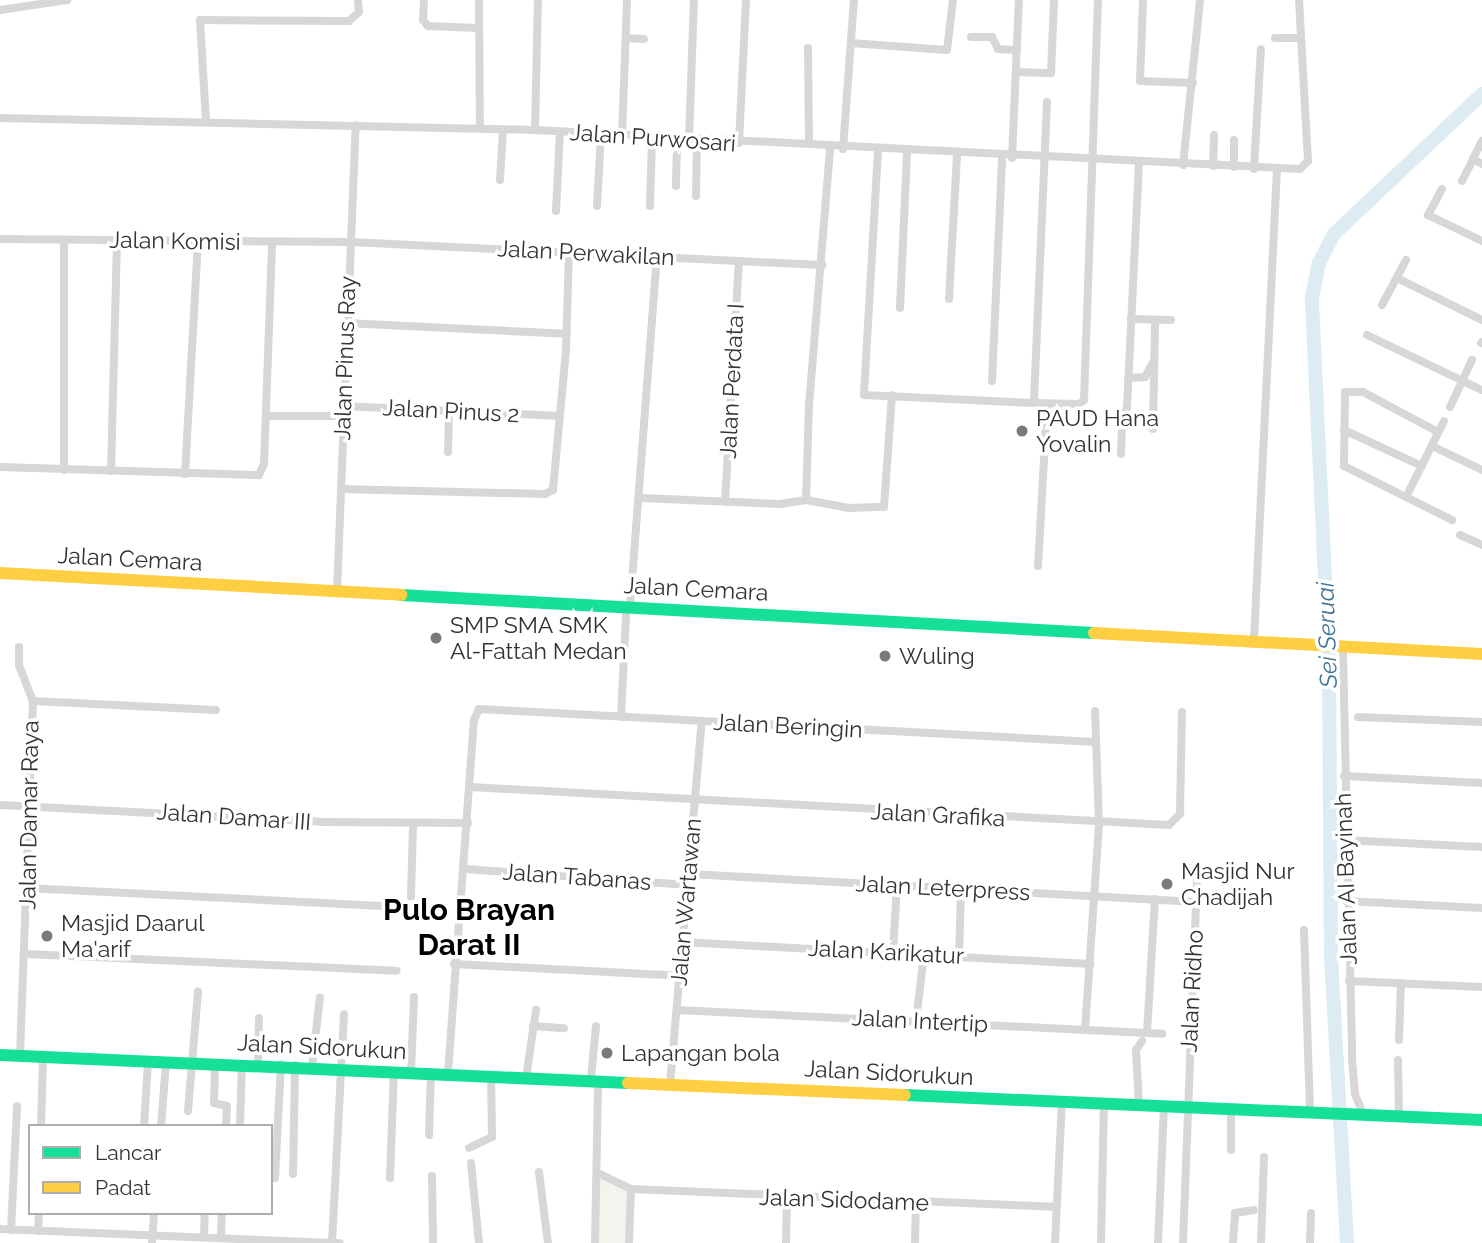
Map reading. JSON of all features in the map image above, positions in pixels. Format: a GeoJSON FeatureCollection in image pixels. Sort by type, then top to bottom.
{"type":"FeatureCollection","features":[{"type":"Feature","properties":{"kind":"main road","name":"Jalan Cemara"},"geometry":{"type":"LineString","coordinates":[[0,573],[265,592]]}},
{"type":"Feature","properties":{"kind":"main road","name":"Jalan Cemara"},"geometry":{"type":"LineString","coordinates":[[0,583],[292,593],[1338,649],[1482,654]]}},
{"type":"Feature","properties":{"kind":"main road","name":"Jalan Cemara"},"geometry":{"type":"LineString","coordinates":[[292,593],[337,591],[628,611]]}},
{"type":"Feature","properties":{"kind":"main road","name":"Jalan Cemara"},"geometry":{"type":"LineString","coordinates":[[926,627],[1254,639],[1313,647]]}},
{"type":"Feature","properties":{"kind":"main road","name":"Jalan Sidorukun"},"geometry":{"type":"LineString","coordinates":[[0,1055],[295,1065],[394,1072],[1062,1102],[1231,1106],[1482,1120]]}},
{"type":"Feature","properties":{"kind":"street"},"geometry":{"type":"LineString","coordinates":[[0,10],[66,0]]}},
{"type":"Feature","properties":{"kind":"street"},"geometry":{"type":"LineString","coordinates":[[206,121],[200,20],[349,20],[359,12],[358,0]]}},
{"type":"Feature","properties":{"kind":"street"},"geometry":{"type":"LineString","coordinates":[[424,0],[423,20],[428,26],[479,28]]}},
{"type":"Feature","properties":{"kind":"street"},"geometry":{"type":"LineString","coordinates":[[479,0],[480,128]]}},
{"type":"Feature","properties":{"kind":"street"},"geometry":{"type":"LineString","coordinates":[[535,130],[538,0]]}},
{"type":"Feature","properties":{"kind":"street"},"geometry":{"type":"LineString","coordinates":[[622,136],[627,0]]}},
{"type":"Feature","properties":{"kind":"street"},"geometry":{"type":"LineString","coordinates":[[694,0],[693,141],[696,196]]}},
{"type":"Feature","properties":{"kind":"street"},"geometry":{"type":"LineString","coordinates":[[739,143],[746,0]]}},
{"type":"Feature","properties":{"kind":"street"},"geometry":{"type":"LineString","coordinates":[[843,149],[854,0]]}},
{"type":"Feature","properties":{"kind":"street"},"geometry":{"type":"LineString","coordinates":[[851,43],[948,49],[953,0]]}},
{"type":"Feature","properties":{"kind":"street"},"geometry":{"type":"LineString","coordinates":[[1012,158],[1019,0]]}},
{"type":"Feature","properties":{"kind":"street"},"geometry":{"type":"LineString","coordinates":[[1016,72],[1051,73],[1054,0]]}},
{"type":"Feature","properties":{"kind":"street"},"geometry":{"type":"LineString","coordinates":[[878,151],[864,393],[1047,404],[1084,400],[1098,0]]}},
{"type":"Feature","properties":{"kind":"street"},"geometry":{"type":"LineString","coordinates":[[1143,0],[1140,81],[1193,83]]}},
{"type":"Feature","properties":{"kind":"street"},"geometry":{"type":"LineString","coordinates":[[1183,165],[1200,0]]}},
{"type":"Feature","properties":{"kind":"street"},"geometry":{"type":"LineString","coordinates":[[1275,38],[1301,38],[1299,0]]}},
{"type":"Feature","properties":{"kind":"street"},"geometry":{"type":"LineString","coordinates":[[971,37],[992,37],[998,49],[1017,50]]}},
{"type":"Feature","properties":{"kind":"street"},"geometry":{"type":"LineString","coordinates":[[626,38],[644,38]]}},
{"type":"Feature","properties":{"kind":"street","name":"Jalan Purwosari"},"geometry":{"type":"LineString","coordinates":[[0,118],[503,128],[693,141],[1277,170],[1305,168],[1301,38]]}},
{"type":"Feature","properties":{"kind":"street"},"geometry":{"type":"LineString","coordinates":[[808,48],[809,138]]}},
{"type":"Feature","properties":{"kind":"street"},"geometry":{"type":"LineString","coordinates":[[1254,169],[1261,49]]}},
{"type":"Feature","properties":{"kind":"street"},"geometry":{"type":"LineString","coordinates":[[1034,403],[1047,102]]}},
{"type":"Feature","properties":{"kind":"street","name":"Jalan Pinus Ray"},"geometry":{"type":"LineString","coordinates":[[337,591],[345,323],[356,125]]}},
{"type":"Feature","properties":{"kind":"street"},"geometry":{"type":"LineString","coordinates":[[500,180],[503,128]]}},
{"type":"Feature","properties":{"kind":"street"},"geometry":{"type":"LineString","coordinates":[[556,211],[561,132]]}},
{"type":"Feature","properties":{"kind":"street"},"geometry":{"type":"LineString","coordinates":[[597,206],[601,135]]}},
{"type":"Feature","properties":{"kind":"street"},"geometry":{"type":"LineString","coordinates":[[1213,166],[1214,135]]}},
{"type":"Feature","properties":{"kind":"street"},"geometry":{"type":"LineString","coordinates":[[650,206],[652,138]]}},
{"type":"Feature","properties":{"kind":"street"},"geometry":{"type":"LineString","coordinates":[[1234,139],[1234,167]]}},
{"type":"Feature","properties":{"kind":"street"},"geometry":{"type":"LineString","coordinates":[[676,186],[677,140]]}},
{"type":"Feature","properties":{"kind":"street"},"geometry":{"type":"LineString","coordinates":[[1462,181],[1482,141]]}},
{"type":"Feature","properties":{"kind":"street"},"geometry":{"type":"LineString","coordinates":[[806,500],[809,405],[830,148]]}},
{"type":"Feature","properties":{"kind":"street"},"geometry":{"type":"LineString","coordinates":[[900,308],[907,151]]}},
{"type":"Feature","properties":{"kind":"street"},"geometry":{"type":"LineString","coordinates":[[949,299],[957,155]]}},
{"type":"Feature","properties":{"kind":"street"},"geometry":{"type":"LineString","coordinates":[[992,382],[1002,157]]}},
{"type":"Feature","properties":{"kind":"street"},"geometry":{"type":"LineString","coordinates":[[1473,159],[1482,164]]}},
{"type":"Feature","properties":{"kind":"street"},"geometry":{"type":"LineString","coordinates":[[1121,454],[1128,378],[1139,163]]}},
{"type":"Feature","properties":{"kind":"street"},"geometry":{"type":"LineString","coordinates":[[1254,639],[1277,170]]}},
{"type":"Feature","properties":{"kind":"street"},"geometry":{"type":"LineString","coordinates":[[1442,189],[1428,215],[1482,241]]}},
{"type":"Feature","properties":{"kind":"street","name":"Jalan Komisi"},"geometry":{"type":"LineString","coordinates":[[0,239],[350,242]]}},
{"type":"Feature","properties":{"kind":"street"},"geometry":{"type":"LineString","coordinates":[[64,240],[64,470]]}},
{"type":"Feature","properties":{"kind":"street"},"geometry":{"type":"LineString","coordinates":[[111,471],[117,240]]}},
{"type":"Feature","properties":{"kind":"street"},"geometry":{"type":"LineString","coordinates":[[0,467],[258,475],[264,464],[272,241]]}},
{"type":"Feature","properties":{"kind":"street"},"geometry":{"type":"LineString","coordinates":[[186,474],[198,242]]}},
{"type":"Feature","properties":{"kind":"street","name":"Jalan Perwakilan"},"geometry":{"type":"LineString","coordinates":[[350,242],[822,265]]}},
{"type":"Feature","properties":{"kind":"street"},"geometry":{"type":"LineString","coordinates":[[341,489],[549,492],[556,482],[567,334],[569,251]]}},
{"type":"Feature","properties":{"kind":"street"},"geometry":{"type":"LineString","coordinates":[[621,717],[628,611],[641,498],[657,257]]}},
{"type":"Feature","properties":{"kind":"street"},"geometry":{"type":"LineString","coordinates":[[1382,305],[1406,260]]}},
{"type":"Feature","properties":{"kind":"street","name":"Jalan Perdata I"},"geometry":{"type":"LineString","coordinates":[[725,502],[739,261]]}},
{"type":"Feature","properties":{"kind":"street"},"geometry":{"type":"LineString","coordinates":[[1397,278],[1482,320]]}},
{"type":"Feature","properties":{"kind":"street"},"geometry":{"type":"LineString","coordinates":[[1131,319],[1171,320]]}},
{"type":"Feature","properties":{"kind":"street"},"geometry":{"type":"LineString","coordinates":[[1153,429],[1155,320]]}},
{"type":"Feature","properties":{"kind":"street"},"geometry":{"type":"LineString","coordinates":[[345,323],[567,334]]}},
{"type":"Feature","properties":{"kind":"street"},"geometry":{"type":"LineString","coordinates":[[1367,335],[1482,390]]}},
{"type":"Feature","properties":{"kind":"street"},"geometry":{"type":"LineString","coordinates":[[1128,378],[1145,377],[1156,359]]}},
{"type":"Feature","properties":{"kind":"street"},"geometry":{"type":"LineString","coordinates":[[1450,407],[1472,360]]}},
{"type":"Feature","properties":{"kind":"street"},"geometry":{"type":"LineString","coordinates":[[1438,432],[1349,389],[1344,430],[1344,466],[1452,520]]}},
{"type":"Feature","properties":{"kind":"street"},"geometry":{"type":"LineString","coordinates":[[641,498],[780,504],[806,500],[849,508],[885,504],[892,395]]}},
{"type":"Feature","properties":{"kind":"street"},"geometry":{"type":"LineString","coordinates":[[1038,566],[1047,404]]}},
{"type":"Feature","properties":{"kind":"street","name":"Jalan Pinus 2"},"geometry":{"type":"LineString","coordinates":[[342,406],[561,416]]}},
{"type":"Feature","properties":{"kind":"street"},"geometry":{"type":"LineString","coordinates":[[448,452],[449,411]]}},
{"type":"Feature","properties":{"kind":"street"},"geometry":{"type":"LineString","coordinates":[[266,416],[342,416]]}},
{"type":"Feature","properties":{"kind":"street"},"geometry":{"type":"LineString","coordinates":[[1406,497],[1444,421]]}},
{"type":"Feature","properties":{"kind":"street"},"geometry":{"type":"LineString","coordinates":[[1344,430],[1422,466]]}},
{"type":"Feature","properties":{"kind":"street"},"geometry":{"type":"LineString","coordinates":[[1432,446],[1482,470]]}},
{"type":"Feature","properties":{"kind":"street"},"geometry":{"type":"LineString","coordinates":[[1460,534],[1482,545]]}},
{"type":"Feature","properties":{"kind":"street"},"geometry":{"type":"LineString","coordinates":[[19,648],[19,665],[33,701],[215,710]]}},
{"type":"Feature","properties":{"kind":"street","name":"Jalan AI Bayinah"},"geometry":{"type":"LineString","coordinates":[[1338,649],[1349,981],[1355,1094],[1360,1113]]}},
{"type":"Feature","properties":{"kind":"street","name":"Jalan Damar Raya"},"geometry":{"type":"LineString","coordinates":[[20,1056],[26,954],[33,701]]}},
{"type":"Feature","properties":{"kind":"street","name":"Jalan Beringin"},"geometry":{"type":"LineString","coordinates":[[470,787],[474,720],[479,709],[1096,742]]}},
{"type":"Feature","properties":{"kind":"street"},"geometry":{"type":"LineString","coordinates":[[1085,1030],[1099,824],[1095,711]]}},
{"type":"Feature","properties":{"kind":"street","name":"Jalan Grafika"},"geometry":{"type":"LineString","coordinates":[[470,787],[1099,824],[1169,825],[1179,819],[1182,712]]}},
{"type":"Feature","properties":{"kind":"street"},"geometry":{"type":"LineString","coordinates":[[1358,717],[1482,722]]}},
{"type":"Feature","properties":{"kind":"street","name":"Jalan Wartawan"},"geometry":{"type":"LineString","coordinates":[[670,1084],[702,721]]}},
{"type":"Feature","properties":{"kind":"street"},"geometry":{"type":"LineString","coordinates":[[1343,776],[1482,783]]}},
{"type":"Feature","properties":{"kind":"street"},"geometry":{"type":"LineString","coordinates":[[448,1073],[454,964],[466,869],[470,787]]}},
{"type":"Feature","properties":{"kind":"street","name":"Jalan Damar III"},"geometry":{"type":"LineString","coordinates":[[0,805],[413,824],[468,823]]}},
{"type":"Feature","properties":{"kind":"street"},"geometry":{"type":"LineString","coordinates":[[411,897],[413,824]]}},
{"type":"Feature","properties":{"kind":"street"},"geometry":{"type":"LineString","coordinates":[[1344,840],[1482,847]]}},
{"type":"Feature","properties":{"kind":"street","name":"Jalan Tabanas"},"geometry":{"type":"LineString","coordinates":[[466,869],[688,885]]}},
{"type":"Feature","properties":{"kind":"street","name":"Jalan Leterpress"},"geometry":{"type":"LineString","coordinates":[[689,874],[1197,902]]}},
{"type":"Feature","properties":{"kind":"street","name":"Jalan Ridho"},"geometry":{"type":"LineString","coordinates":[[1183,1243],[1197,877]]}},
{"type":"Feature","properties":{"kind":"street"},"geometry":{"type":"LineString","coordinates":[[893,953],[897,885]]}},
{"type":"Feature","properties":{"kind":"street"},"geometry":{"type":"LineString","coordinates":[[27,888],[401,907]]}},
{"type":"Feature","properties":{"kind":"street"},"geometry":{"type":"LineString","coordinates":[[959,956],[961,890]]}},
{"type":"Feature","properties":{"kind":"street"},"geometry":{"type":"LineString","coordinates":[[1147,1033],[1155,899]]}},
{"type":"Feature","properties":{"kind":"street"},"geometry":{"type":"LineString","coordinates":[[1346,901],[1482,908]]}},
{"type":"Feature","properties":{"kind":"street"},"geometry":{"type":"LineString","coordinates":[[1304,930],[1310,1110]]}},
{"type":"Feature","properties":{"kind":"street","name":"Jalan Karikatur"},"geometry":{"type":"LineString","coordinates":[[682,942],[1090,964]]}},
{"type":"Feature","properties":{"kind":"street"},"geometry":{"type":"LineString","coordinates":[[26,954],[397,971]]}},
{"type":"Feature","properties":{"kind":"street"},"geometry":{"type":"LineString","coordinates":[[916,1021],[924,954]]}},
{"type":"Feature","properties":{"kind":"street"},"geometry":{"type":"LineString","coordinates":[[454,964],[680,976]]}},
{"type":"Feature","properties":{"kind":"street"},"geometry":{"type":"LineString","coordinates":[[1349,981],[1482,988]]}},
{"type":"Feature","properties":{"kind":"street"},"geometry":{"type":"LineString","coordinates":[[1399,1040],[1401,984]]}},
{"type":"Feature","properties":{"kind":"street"},"geometry":{"type":"LineString","coordinates":[[188,1111],[198,991]]}},
{"type":"Feature","properties":{"kind":"street"},"geometry":{"type":"LineString","coordinates":[[312,1066],[320,997]]}},
{"type":"Feature","properties":{"kind":"street"},"geometry":{"type":"LineString","coordinates":[[411,1072],[414,997]]}},
{"type":"Feature","properties":{"kind":"street"},"geometry":{"type":"LineString","coordinates":[[526,1078],[536,1010]]}},
{"type":"Feature","properties":{"kind":"street","name":"Jalan Intertip"},"geometry":{"type":"LineString","coordinates":[[677,1010],[1162,1034]]}},
{"type":"Feature","properties":{"kind":"street"},"geometry":{"type":"LineString","coordinates":[[332,1243],[344,1014]]}},
{"type":"Feature","properties":{"kind":"street"},"geometry":{"type":"LineString","coordinates":[[258,1064],[259,1018]]}},
{"type":"Feature","properties":{"kind":"street"},"geometry":{"type":"LineString","coordinates":[[533,1026],[564,1028]]}},
{"type":"Feature","properties":{"kind":"street"},"geometry":{"type":"LineString","coordinates":[[595,1243],[598,1173],[594,1079],[596,1026]]}},
{"type":"Feature","properties":{"kind":"street"},"geometry":{"type":"LineString","coordinates":[[1139,1105],[1136,1050],[1142,1041]]}},
{"type":"Feature","properties":{"kind":"street"},"geometry":{"type":"LineString","coordinates":[[41,1124],[43,1057]]}},
{"type":"Feature","properties":{"kind":"street"},"geometry":{"type":"LineString","coordinates":[[1398,1060],[1399,1115]]}},
{"type":"Feature","properties":{"kind":"street"},"geometry":{"type":"LineString","coordinates":[[144,1124],[148,1062]]}},
{"type":"Feature","properties":{"kind":"street"},"geometry":{"type":"LineString","coordinates":[[161,1124],[166,1062]]}},
{"type":"Feature","properties":{"kind":"street"},"geometry":{"type":"LineString","coordinates":[[215,1063],[214,1103],[228,1106],[226,1124]]}},
{"type":"Feature","properties":{"kind":"street"},"geometry":{"type":"LineString","coordinates":[[240,1124],[242,1064]]}},
{"type":"Feature","properties":{"kind":"street"},"geometry":{"type":"LineString","coordinates":[[275,1178],[281,1065]]}},
{"type":"Feature","properties":{"kind":"street"},"geometry":{"type":"LineString","coordinates":[[293,1174],[295,1065]]}},
{"type":"Feature","properties":{"kind":"street"},"geometry":{"type":"LineString","coordinates":[[390,1178],[394,1072]]}},
{"type":"Feature","properties":{"kind":"street"},"geometry":{"type":"LineString","coordinates":[[429,1135],[431,1073]]}},
{"type":"Feature","properties":{"kind":"street"},"geometry":{"type":"LineString","coordinates":[[469,1148],[492,1137],[491,1076]]}},
{"type":"Feature","properties":{"kind":"street"},"geometry":{"type":"LineString","coordinates":[[1055,1243],[1062,1102]]}},
{"type":"Feature","properties":{"kind":"street"},"geometry":{"type":"LineString","coordinates":[[1101,1243],[1104,1103]]}},
{"type":"Feature","properties":{"kind":"street"},"geometry":{"type":"LineString","coordinates":[[1158,1243],[1164,1105]]}},
{"type":"Feature","properties":{"kind":"street"},"geometry":{"type":"LineString","coordinates":[[11,1230],[17,1106]]}},
{"type":"Feature","properties":{"kind":"street"},"geometry":{"type":"LineString","coordinates":[[1231,1106],[1231,1150]]}},
{"type":"Feature","properties":{"kind":"street"},"geometry":{"type":"LineString","coordinates":[[1261,1243],[1264,1157]]}},
{"type":"Feature","properties":{"kind":"street"},"geometry":{"type":"LineString","coordinates":[[471,1163],[479,1243]]}},
{"type":"Feature","properties":{"kind":"street"},"geometry":{"type":"LineString","coordinates":[[539,1172],[548,1243]]}},
{"type":"Feature","properties":{"kind":"street"},"geometry":{"type":"LineString","coordinates":[[598,1173],[632,1189],[629,1243]]}},
{"type":"Feature","properties":{"kind":"street"},"geometry":{"type":"LineString","coordinates":[[432,1176],[433,1243]]}},
{"type":"Feature","properties":{"kind":"street","name":"Jalan Sidodame"},"geometry":{"type":"LineString","coordinates":[[632,1189],[787,1198],[1057,1207]]}},
{"type":"Feature","properties":{"kind":"street"},"geometry":{"type":"LineString","coordinates":[[786,1243],[787,1198]]}},
{"type":"Feature","properties":{"kind":"street"},"geometry":{"type":"LineString","coordinates":[[915,1243],[916,1203]]}},
{"type":"Feature","properties":{"kind":"street"},"geometry":{"type":"LineString","coordinates":[[1233,1243],[1235,1213],[1254,1210]]}},
{"type":"Feature","properties":{"kind":"street"},"geometry":{"type":"LineString","coordinates":[[1310,1243],[1311,1213]]}},
{"type":"Feature","properties":{"kind":"street"},"geometry":{"type":"LineString","coordinates":[[38,1231],[39,1215]]}},
{"type":"Feature","properties":{"kind":"street"},"geometry":{"type":"LineString","coordinates":[[152,1239],[154,1215]]}},
{"type":"Feature","properties":{"kind":"street"},"geometry":{"type":"LineString","coordinates":[[204,1236],[205,1215]]}},
{"type":"Feature","properties":{"kind":"street"},"geometry":{"type":"LineString","coordinates":[[221,1236],[222,1215]]}},
{"type":"Feature","properties":{"kind":"street"},"geometry":{"type":"LineString","coordinates":[[0,1229],[88,1238],[221,1236],[232,1240],[340,1243]]}},
{"type":"Feature","properties":{"kind":"shaded area"},"geometry":{"type":"Polygon","coordinates":[[[600,1178],[628,1191],[626,1243],[598,1243],[600,1178]]]}},
{"type":"Feature","properties":{"kind":"waterway","name":"Sei Seruai"},"geometry":{"type":"LineString","coordinates":[[1347,1243],[1331,954],[1329,663],[1312,298],[1319,263],[1334,234],[1482,94]]}},
{"type":"Feature","properties":{"kind":"traffic: fast"},"geometry":{"type":"LineString","coordinates":[[401,595],[1094,633]]}},
{"type":"Feature","properties":{"kind":"traffic: fast"},"geometry":{"type":"LineString","coordinates":[[0,1055],[628,1083]]}},
{"type":"Feature","properties":{"kind":"traffic: fast"},"geometry":{"type":"LineString","coordinates":[[905,1095],[1482,1120]]}},
{"type":"Feature","properties":{"kind":"traffic: slow"},"geometry":{"type":"LineString","coordinates":[[0,573],[401,595]]}},
{"type":"Feature","properties":{"kind":"traffic: slow"},"geometry":{"type":"LineString","coordinates":[[1094,633],[1482,654]]}},
{"type":"Feature","properties":{"kind":"traffic: slow"},"geometry":{"type":"LineString","coordinates":[[628,1083],[905,1095]]}},
{"type":"Feature","properties":{"kind":"place","name":"PAUD Hana Yovalin"},"geometry":{"type":"Point","coordinates":[1022,431]}},
{"type":"Feature","properties":{"kind":"place","name":"SMP SMA SMK Al-Fattah Medan"},"geometry":{"type":"Point","coordinates":[436,638]}},
{"type":"Feature","properties":{"kind":"place","name":"Wuling"},"geometry":{"type":"Point","coordinates":[885,656]}},
{"type":"Feature","properties":{"kind":"place","name":"Masjid Nur Chadijah"},"geometry":{"type":"Point","coordinates":[1167,884]}},
{"type":"Feature","properties":{"kind":"place","name":"Masjid Daarul Ma'arif"},"geometry":{"type":"Point","coordinates":[47,936]}},
{"type":"Feature","properties":{"kind":"place","name":"Lapangan bola"},"geometry":{"type":"Point","coordinates":[607,1053]}},
{"type":"Feature","properties":{"kind":"district","name":"Pulo Brayan Darat II"},"geometry":{"type":"Point","coordinates":[469,927]}}]}
